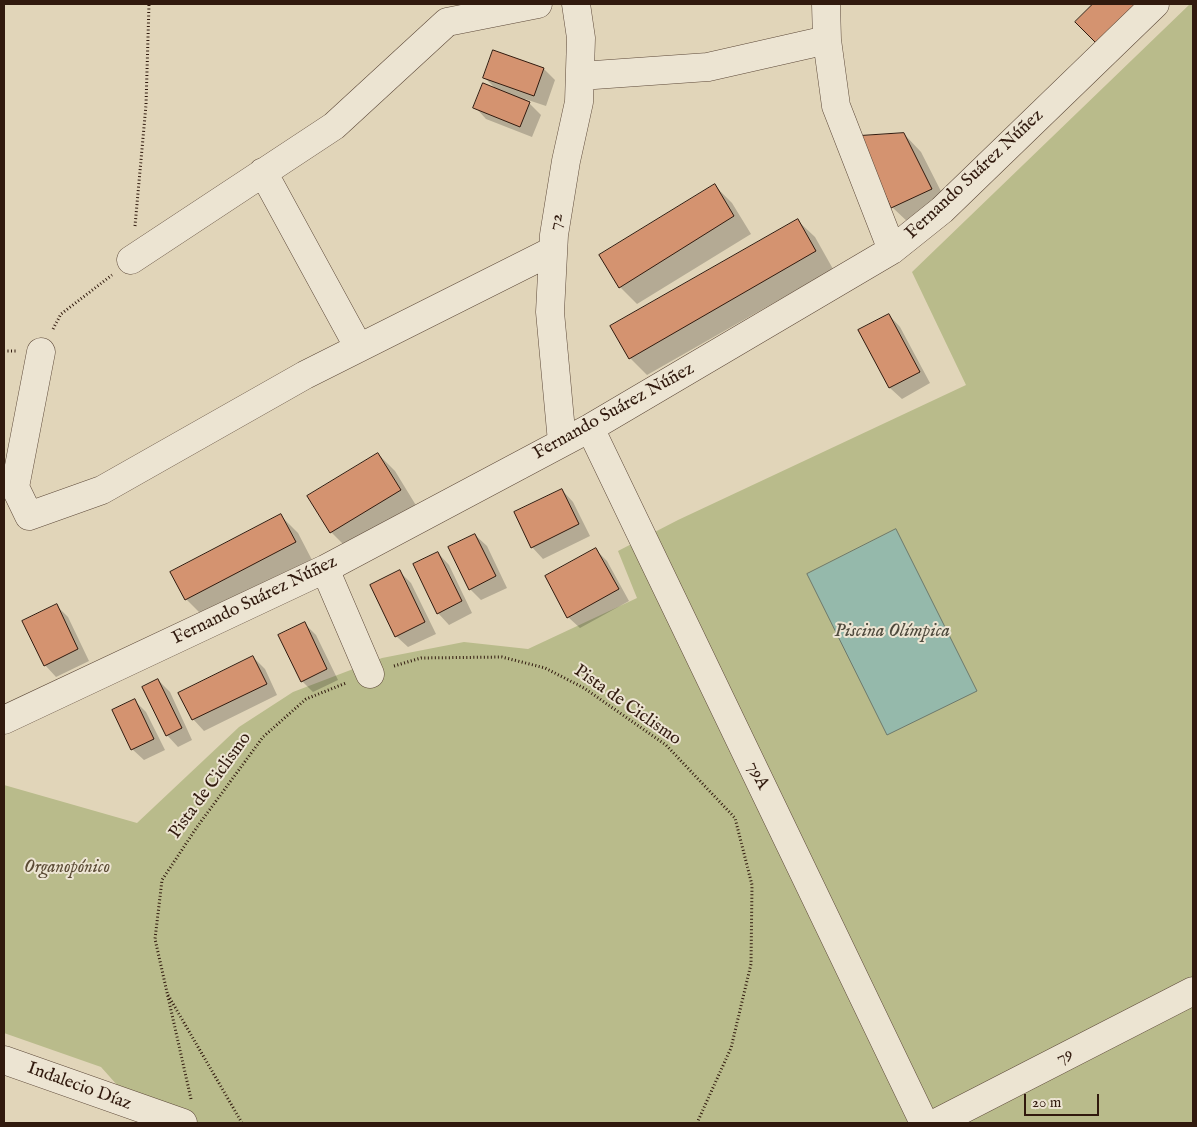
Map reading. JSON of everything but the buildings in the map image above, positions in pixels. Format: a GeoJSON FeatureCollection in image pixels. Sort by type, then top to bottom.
{"type":"FeatureCollection","features":[{"type":"Feature","properties":{"kind":"street"},"geometry":{"type":"LineString","coordinates":[[132,260],[334,126],[448,22],[538,4]]}},
{"type":"Feature","properties":{"kind":"street","name":"72"},"geometry":{"type":"LineString","coordinates":[[562,442],[550,312],[552,251],[566,161],[579,102],[581,38],[576,4]]}},
{"type":"Feature","properties":{"kind":"street"},"geometry":{"type":"LineString","coordinates":[[826,4],[827,40],[836,106],[892,250]]}},
{"type":"Feature","properties":{"kind":"street","name":"Fernando Suárez Núñez"},"geometry":{"type":"LineString","coordinates":[[4,720],[325,569],[590,428],[892,250],[942,210],[1155,4]]}},
{"type":"Feature","properties":{"kind":"street"},"geometry":{"type":"LineString","coordinates":[[580,76],[708,67],[827,40]]}},
{"type":"Feature","properties":{"kind":"street"},"geometry":{"type":"LineString","coordinates":[[263,172],[359,348]]}},
{"type":"Feature","properties":{"kind":"street"},"geometry":{"type":"LineString","coordinates":[[41,352],[15,487],[28,516],[102,490],[305,375],[552,251]]}},
{"type":"Feature","properties":{"kind":"street","name":"79A"},"geometry":{"type":"LineString","coordinates":[[590,428],[924,1123]]}},
{"type":"Feature","properties":{"kind":"street"},"geometry":{"type":"LineString","coordinates":[[325,569],[370,674]]}},
{"type":"Feature","properties":{"kind":"street","name":"79"},"geometry":{"type":"LineString","coordinates":[[936,1123],[1193,991]]}},
{"type":"Feature","properties":{"kind":"street","name":"Indalecio Díaz"},"geometry":{"type":"LineString","coordinates":[[4,1060],[188,1114]]}},
{"type":"Feature","properties":{"kind":"path"},"geometry":{"type":"LineString","coordinates":[[41,352],[61,314],[132,260],[146,105],[150,4]]}},
{"type":"Feature","properties":{"kind":"path","name":"Pista de Ciclismo"},"geometry":{"type":"LineString","coordinates":[[188,1114],[155,939],[162,880],[197,827],[263,737],[306,699],[370,674],[421,658],[502,657],[545,668],[584,688],[666,745],[734,818],[752,885],[751,964],[731,1048],[697,1123]]}},
{"type":"Feature","properties":{"kind":"path","name":"Pista de Ciclismo"},"geometry":{"type":"LineString","coordinates":[[165,990],[242,1123]]}},
{"type":"Feature","properties":{"kind":"green space","name":"Organopónico"},"geometry":{"type":"Polygon","coordinates":[[[1190,4],[1193,4],[1193,1123],[151,1123],[101,1067],[4,1033],[4,785],[137,823],[239,727],[293,692],[382,658],[464,642],[528,649],[637,598],[618,551],[678,520],[966,385],[912,272],[1190,4]]]}},
{"type":"Feature","properties":{"kind":"water","name":"Piscina Olímpica"},"geometry":{"type":"Polygon","coordinates":[[[896,529],[977,691],[887,735],[807,574],[896,529]]]}}]}
